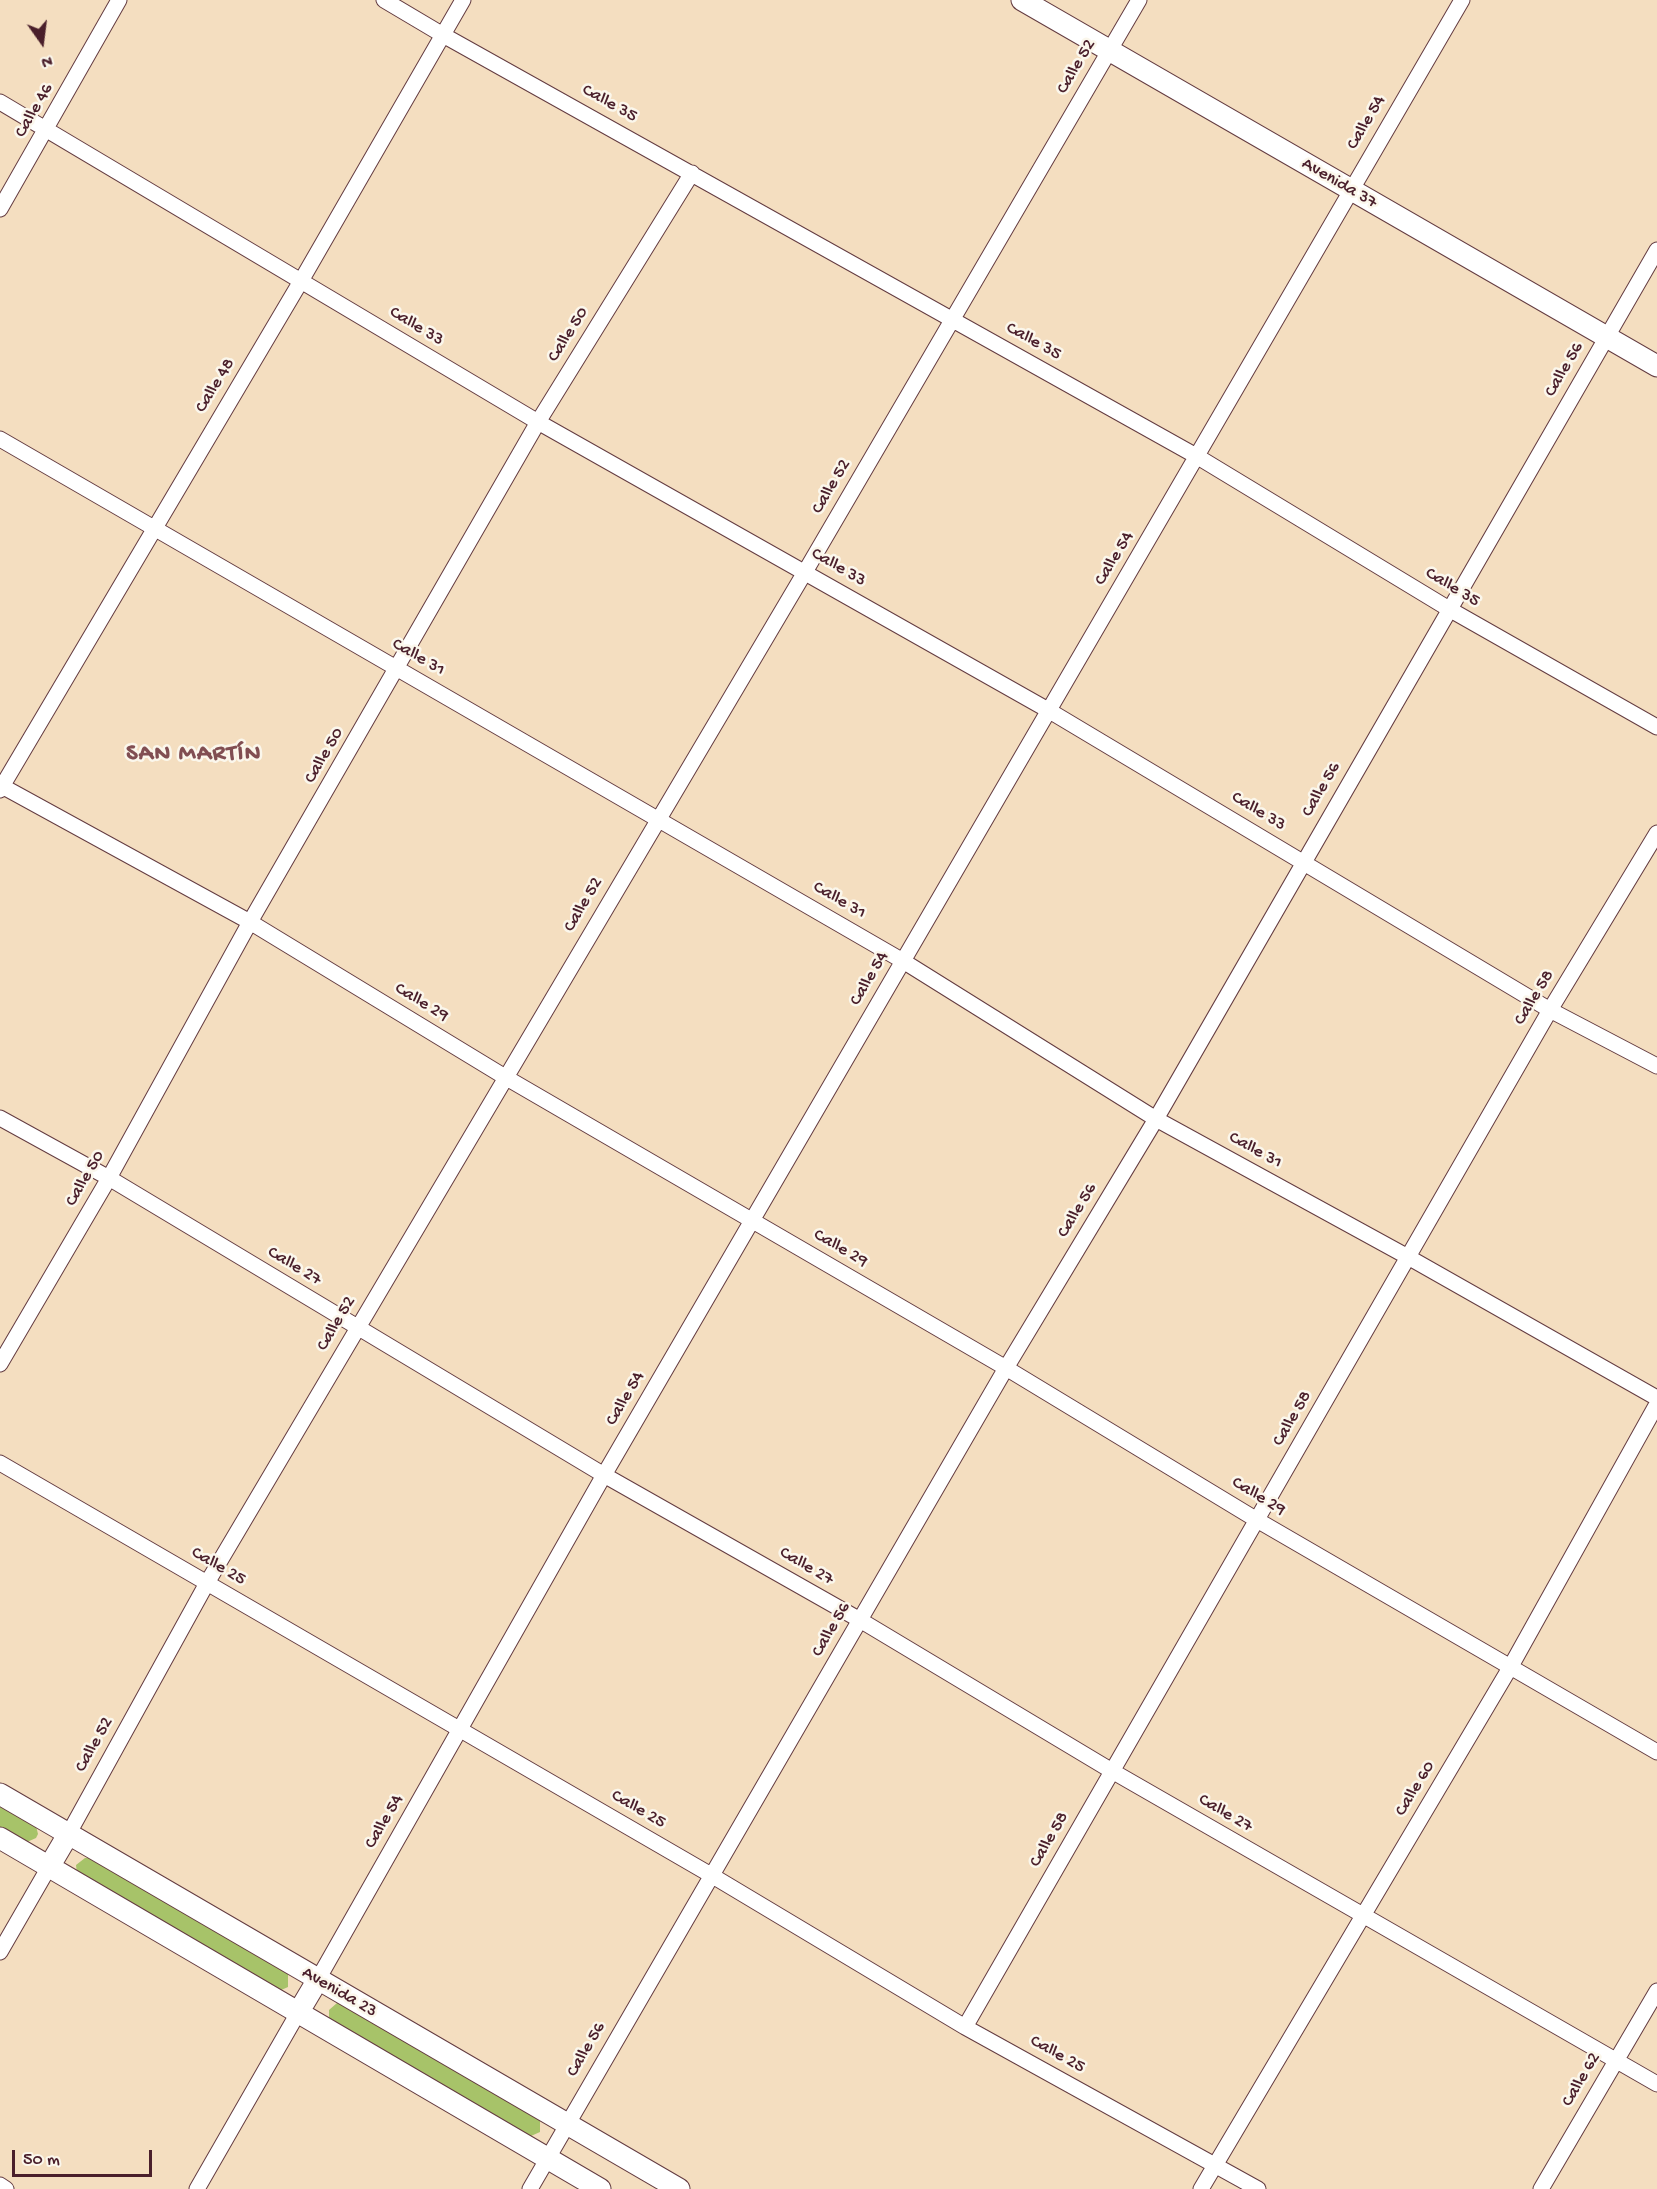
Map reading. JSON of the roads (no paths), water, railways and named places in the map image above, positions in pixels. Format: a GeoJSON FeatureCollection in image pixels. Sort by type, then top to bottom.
{"type":"FeatureCollection","features":[{"type":"Feature","properties":{"kind":"main road","name":"Avenida 37"},"geometry":{"type":"LineString","coordinates":[[1022,0],[1657,366]]}},
{"type":"Feature","properties":{"kind":"main road","name":"Avenida 23"},"geometry":{"type":"LineString","coordinates":[[0,1794],[679,2189]]}},
{"type":"Feature","properties":{"kind":"main road"},"geometry":{"type":"LineString","coordinates":[[50,1867],[69,1833]]}},
{"type":"Feature","properties":{"kind":"main road","name":"Avenida 23"},"geometry":{"type":"LineString","coordinates":[[0,1838],[600,2189]]}},
{"type":"Feature","properties":{"kind":"main road"},"geometry":{"type":"LineString","coordinates":[[298,2013],[317,1980]]}},
{"type":"Feature","properties":{"kind":"street","name":"Calle 46"},"geometry":{"type":"LineString","coordinates":[[0,209],[119,0]]}},
{"type":"Feature","properties":{"kind":"street","name":"Calle 35"},"geometry":{"type":"LineString","coordinates":[[384,0],[442,35],[1198,457],[1449,609],[1657,727]]}},
{"type":"Feature","properties":{"kind":"street","name":"Calle 48"},"geometry":{"type":"LineString","coordinates":[[1,787],[301,281],[463,0]]}},
{"type":"Feature","properties":{"kind":"street","name":"Calle 52"},"geometry":{"type":"LineString","coordinates":[[69,1833],[207,1583],[805,572],[1139,0]]}},
{"type":"Feature","properties":{"kind":"street","name":"Calle 54"},"geometry":{"type":"LineString","coordinates":[[317,1980],[604,1475],[1462,0]]}},
{"type":"Feature","properties":{"kind":"street","name":"Calle 33"},"geometry":{"type":"LineString","coordinates":[[0,102],[538,422],[1048,710],[1550,1010],[1657,1066]]}},
{"type":"Feature","properties":{"kind":"street","name":"Calle 50"},"geometry":{"type":"LineString","coordinates":[[0,1364],[109,1178],[250,922],[398,669],[538,422],[692,173]]}},
{"type":"Feature","properties":{"kind":"street","name":"Calle 56"},"geometry":{"type":"LineString","coordinates":[[530,2189],[1006,1368],[1156,1119],[1657,250]]}},
{"type":"Feature","properties":{"kind":"street","name":"Calle 31"},"geometry":{"type":"LineString","coordinates":[[0,439],[155,526],[903,961],[1156,1119],[1408,1257],[1657,1398]]}},
{"type":"Feature","properties":{"kind":"street","name":"Calle 29"},"geometry":{"type":"LineString","coordinates":[[1,787],[250,922],[505,1077],[1006,1368],[1257,1520],[1657,1752]]}},
{"type":"Feature","properties":{"kind":"street","name":"Calle 58"},"geometry":{"type":"LineString","coordinates":[[965,2027],[1550,1010],[1657,833]]}},
{"type":"Feature","properties":{"kind":"street","name":"Calle 27"},"geometry":{"type":"LineString","coordinates":[[0,1118],[109,1178],[357,1329],[604,1475],[860,1620],[1112,1771],[1657,2084]]}},
{"type":"Feature","properties":{"kind":"street","name":"Calle 60"},"geometry":{"type":"LineString","coordinates":[[1201,2189],[1511,1666],[1657,1404]]}},
{"type":"Feature","properties":{"kind":"street","name":"Calle 25"},"geometry":{"type":"LineString","coordinates":[[0,1463],[711,1875],[965,2027],[1258,2189]]}},
{"type":"Feature","properties":{"kind":"street"},"geometry":{"type":"LineString","coordinates":[[0,1952],[50,1867]]}},
{"type":"Feature","properties":{"kind":"street","name":"Calle 62"},"geometry":{"type":"LineString","coordinates":[[1541,2189],[1657,1991]]}},
{"type":"Feature","properties":{"kind":"street"},"geometry":{"type":"LineString","coordinates":[[196,2189],[298,2013]]}},
{"type":"Feature","properties":{"kind":"street"},"geometry":{"type":"LineString","coordinates":[[0,2185],[6,2189]]}},
{"type":"Feature","properties":{"kind":"district","name":"SAN MARTÍN"},"geometry":{"type":"Point","coordinates":[194,755]}}]}
